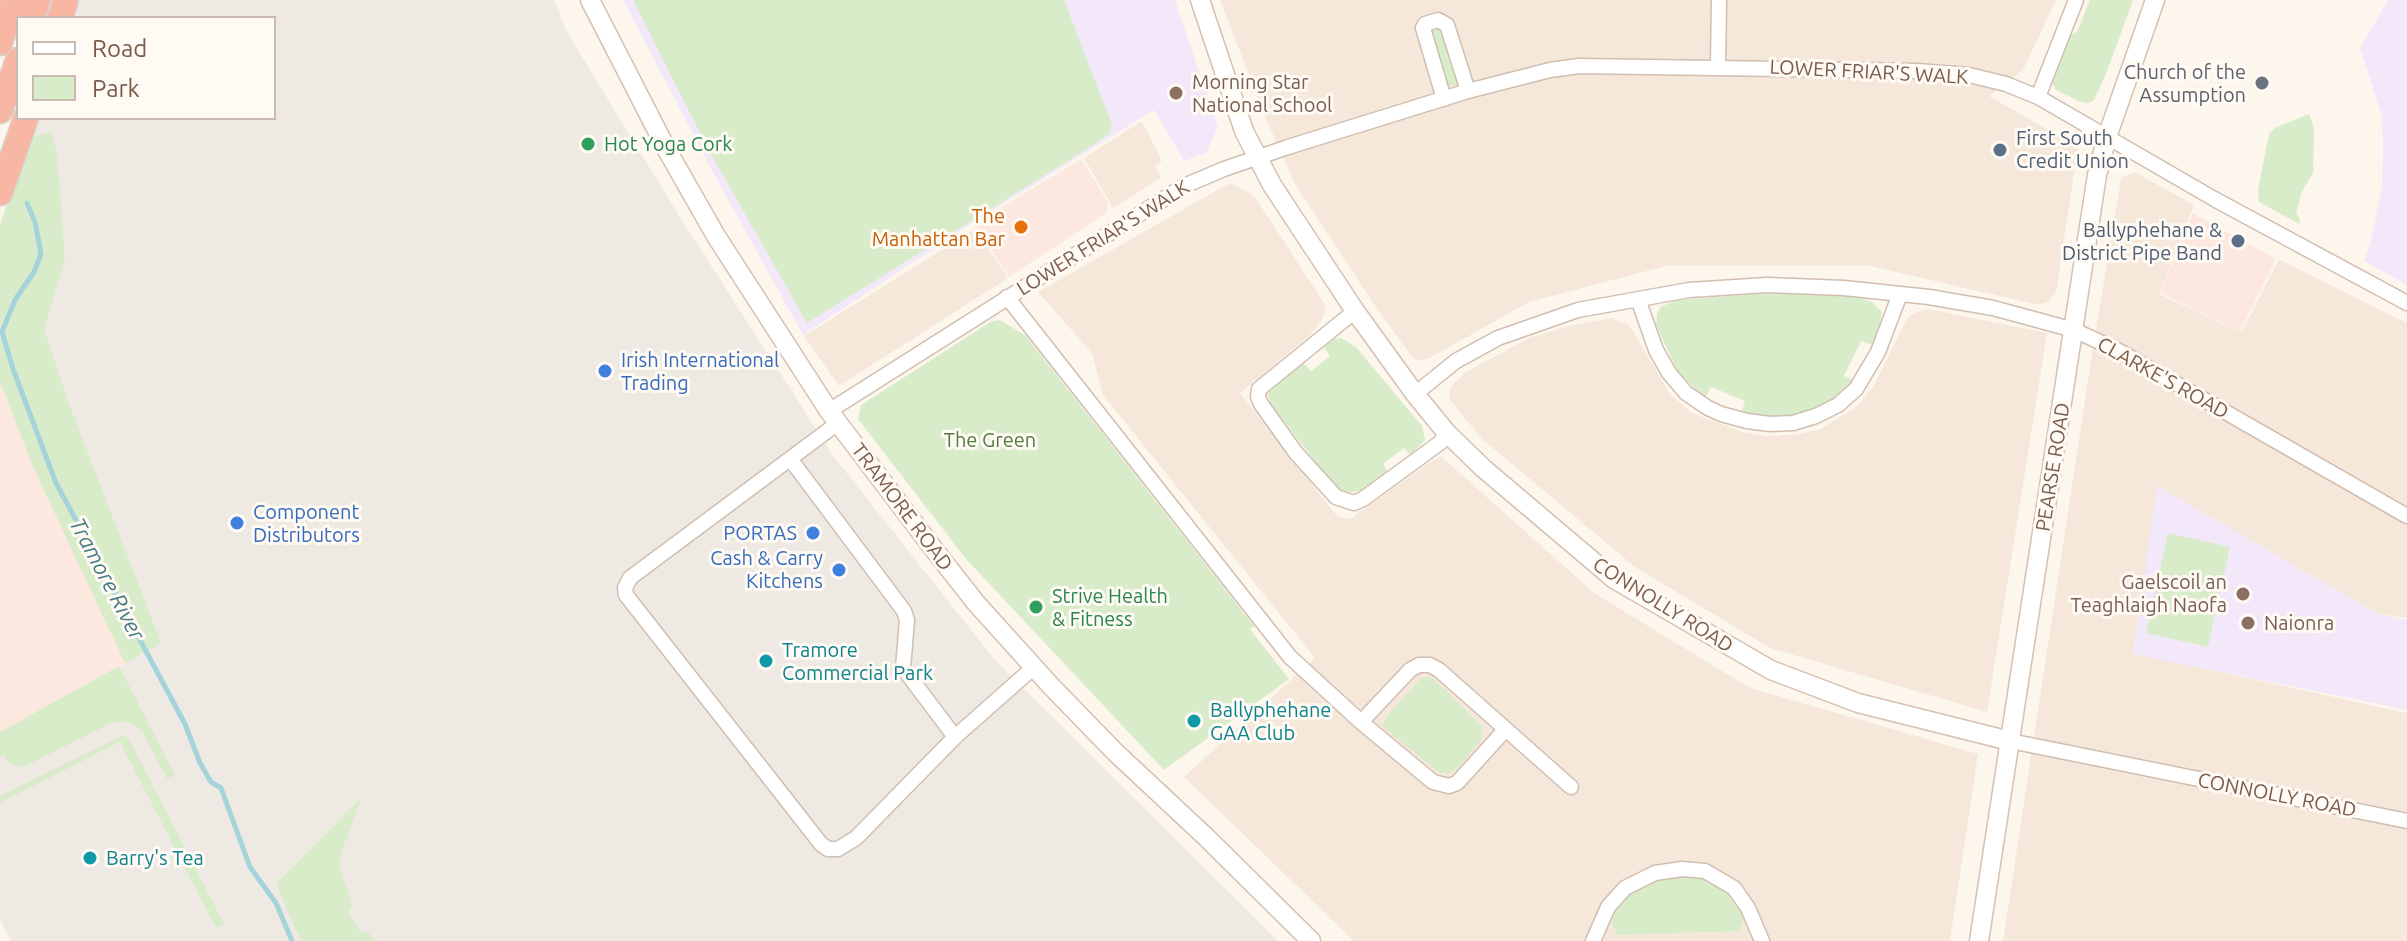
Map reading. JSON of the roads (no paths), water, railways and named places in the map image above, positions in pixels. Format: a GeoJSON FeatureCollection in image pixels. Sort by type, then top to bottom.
{"type":"FeatureCollection","features":[{"type":"Feature","properties":{"kind":"highway"},"geometry":{"type":"LineString","coordinates":[[0,43],[14,0]]}},
{"type":"Feature","properties":{"kind":"highway"},"geometry":{"type":"LineString","coordinates":[[0,111],[16,66]]}},
{"type":"Feature","properties":{"kind":"highway"},"geometry":{"type":"LineString","coordinates":[[0,193],[25,120]]}},
{"type":"Feature","properties":{"kind":"street","name":"TRAMORE ROAD"},"geometry":{"type":"LineString","coordinates":[[590,0],[704,215],[797,365],[949,569],[1034,667],[1115,752],[1311,941]]}},
{"type":"Feature","properties":{"kind":"street","name":"CONNOLLY ROAD"},"geometry":{"type":"LineString","coordinates":[[1200,0],[1244,131],[1272,185],[1355,311],[1446,432],[1534,513],[1614,579],[1771,670],[1858,703],[2010,741],[2407,821]]}},
{"type":"Feature","properties":{"kind":"street"},"geometry":{"type":"LineString","coordinates":[[1718,66],[1719,0]]}},
{"type":"Feature","properties":{"kind":"street"},"geometry":{"type":"LineString","coordinates":[[2038,97],[2076,0]]}},
{"type":"Feature","properties":{"kind":"street","name":"PEARSE ROAD"},"geometry":{"type":"LineString","coordinates":[[1979,941],[2097,175],[2107,137],[2155,0]]}},
{"type":"Feature","properties":{"kind":"street"},"geometry":{"type":"LineString","coordinates":[[1444,99],[1423,28],[1425,24],[1438,20],[1447,25],[1468,91]]}},
{"type":"Feature","properties":{"kind":"street","name":"LOWER FRIAR'S WALK"},"geometry":{"type":"LineString","coordinates":[[955,737],[856,838],[838,849],[828,849],[631,603],[625,588],[630,578],[791,460],[834,417],[1007,297],[1166,195],[1258,157],[1468,91],[1550,70],[1579,66],[1718,66],[1956,73],[2006,84],[2038,97],[2407,303]]}},
{"type":"Feature","properties":{"kind":"street","name":"CLARKE'S ROAD"},"geometry":{"type":"LineString","coordinates":[[1415,394],[1456,361],[1512,332],[1561,314],[1689,290],[1767,285],[1900,294],[1993,308],[2074,330],[2119,351],[2407,516]]}},
{"type":"Feature","properties":{"kind":"street"},"geometry":{"type":"LineString","coordinates":[[1638,299],[1656,350],[1669,373],[1686,393],[1721,414],[1770,424],[1793,423],[1816,416],[1838,405],[1856,389],[1878,352],[1900,294]]}},
{"type":"Feature","properties":{"kind":"street"},"geometry":{"type":"LineString","coordinates":[[1007,297],[1290,657],[1361,722],[1433,782],[1449,786],[1457,783],[1505,730]]}},
{"type":"Feature","properties":{"kind":"street"},"geometry":{"type":"LineString","coordinates":[[1355,311],[1259,389],[1261,404],[1296,453],[1336,497],[1354,503],[1441,442],[1446,432]]}},
{"type":"Feature","properties":{"kind":"street"},"geometry":{"type":"LineString","coordinates":[[791,460],[904,611],[907,620],[903,668],[955,737],[1034,667]]}},
{"type":"Feature","properties":{"kind":"street"},"geometry":{"type":"LineString","coordinates":[[1361,722],[1410,670],[1424,664],[1439,670],[1571,787]]}},
{"type":"Feature","properties":{"kind":"street"},"geometry":{"type":"LineString","coordinates":[[1593,941],[1608,907],[1625,888],[1655,873],[1683,869],[1705,871],[1734,888],[1748,908],[1762,941]]}},
{"type":"Feature","properties":{"kind":"waterway","name":"Tramore River"},"geometry":{"type":"LineString","coordinates":[[27,203],[35,222],[41,254],[34,272],[15,300],[2,332],[13,369],[56,483],[185,724],[200,763],[211,782],[221,788],[250,867],[276,903],[292,941]]}},
{"type":"Feature","properties":{"kind":"place","name":"Church of the Assumption"},"geometry":{"type":"Point","coordinates":[2262,83]}},
{"type":"Feature","properties":{"kind":"place","name":"Morning Star National School"},"geometry":{"type":"Point","coordinates":[1176,93]}},
{"type":"Feature","properties":{"kind":"place","name":"Hot Yoga Cork"},"geometry":{"type":"Point","coordinates":[588,144]}},
{"type":"Feature","properties":{"kind":"place","name":"First South Credit Union"},"geometry":{"type":"Point","coordinates":[2000,150]}},
{"type":"Feature","properties":{"kind":"place","name":"The Manhattan Bar"},"geometry":{"type":"Point","coordinates":[1021,227]}},
{"type":"Feature","properties":{"kind":"place","name":"Ballyphehane & District Pipe Band"},"geometry":{"type":"Point","coordinates":[2238,241]}},
{"type":"Feature","properties":{"kind":"place","name":"Irish International Trading"},"geometry":{"type":"Point","coordinates":[605,371]}},
{"type":"Feature","properties":{"kind":"place","name":"Component Distributors"},"geometry":{"type":"Point","coordinates":[237,523]}},
{"type":"Feature","properties":{"kind":"place","name":"PORTAS"},"geometry":{"type":"Point","coordinates":[813,533]}},
{"type":"Feature","properties":{"kind":"place","name":"Cash & Carry Kitchens"},"geometry":{"type":"Point","coordinates":[839,570]}},
{"type":"Feature","properties":{"kind":"place","name":"Gaelscoil an Teaghlaigh Naofa"},"geometry":{"type":"Point","coordinates":[2243,594]}},
{"type":"Feature","properties":{"kind":"place","name":"Strive Health & Fitness"},"geometry":{"type":"Point","coordinates":[1036,607]}},
{"type":"Feature","properties":{"kind":"place","name":"Naionra"},"geometry":{"type":"Point","coordinates":[2248,623]}},
{"type":"Feature","properties":{"kind":"place","name":"Tramore Commercial Park"},"geometry":{"type":"Point","coordinates":[766,661]}},
{"type":"Feature","properties":{"kind":"place","name":"Ballyphehane GAA Club"},"geometry":{"type":"Point","coordinates":[1194,721]}},
{"type":"Feature","properties":{"kind":"place","name":"Barry's Tea"},"geometry":{"type":"Point","coordinates":[90,858]}},
{"type":"Feature","properties":{"kind":"park label","name":"The Green"},"geometry":{"type":"Point","coordinates":[990,440]}}]}
